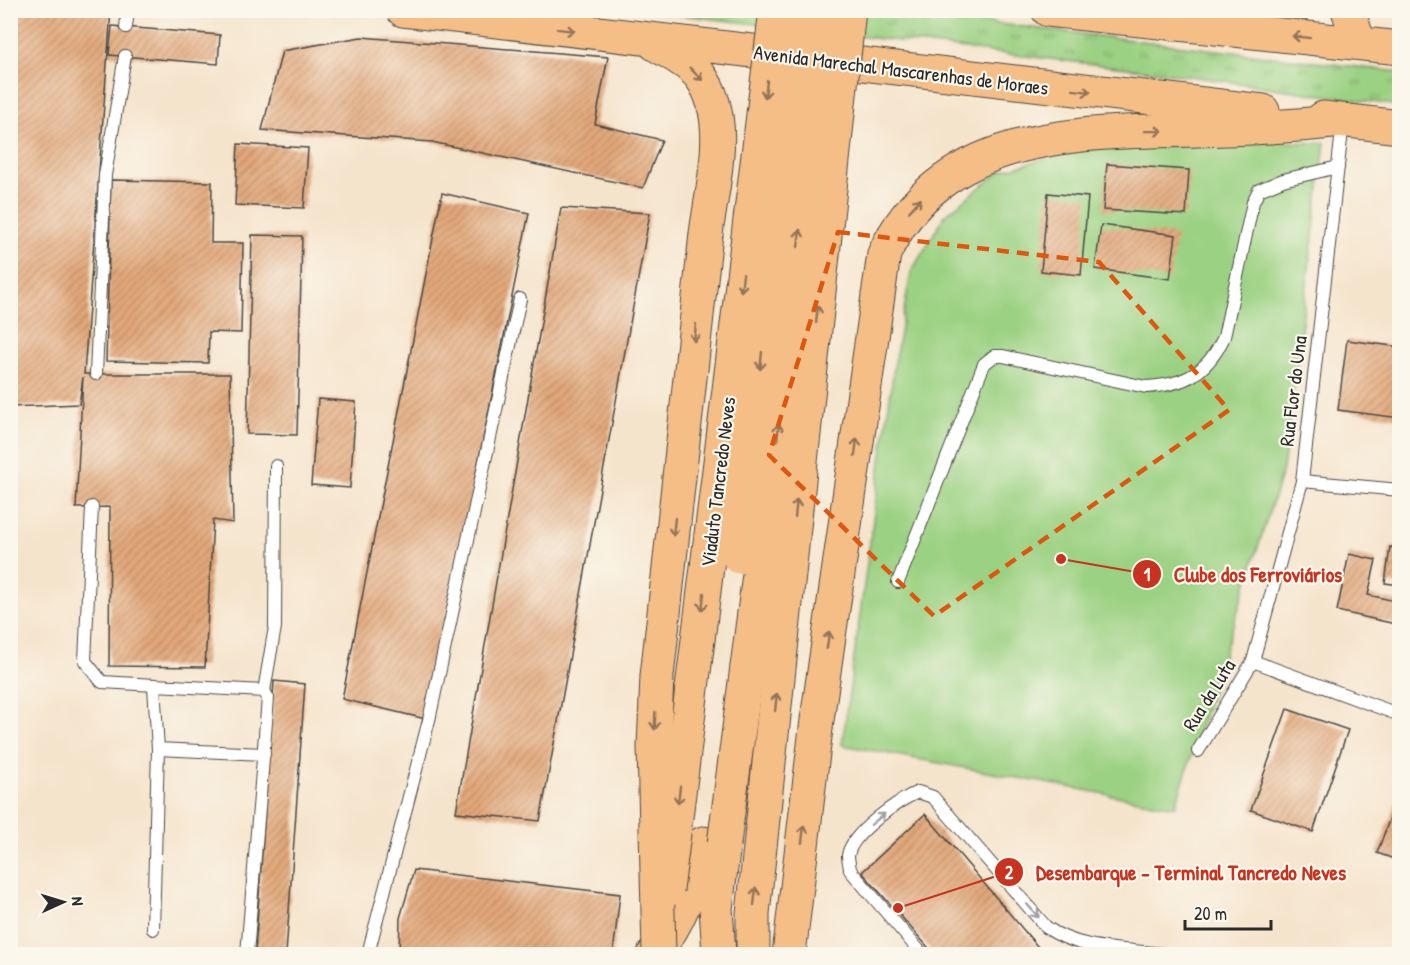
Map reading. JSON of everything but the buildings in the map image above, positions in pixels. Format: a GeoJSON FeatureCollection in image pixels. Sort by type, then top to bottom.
{"type":"FeatureCollection","features":[{"type":"Feature","properties":{"kind":"main road","name":"Avenida Marechal Mascarenhas de Moraes"},"geometry":{"type":"LineString","coordinates":[[403,10],[1400,127]]}},
{"type":"Feature","properties":{"kind":"main road","name":"Viaduto Tancredo Neves"},"geometry":{"type":"LineString","coordinates":[[657,954],[776,10]]}},
{"type":"Feature","properties":{"kind":"main road"},"geometry":{"type":"LineString","coordinates":[[719,954],[713,844],[721,721],[800,10]]}},
{"type":"Feature","properties":{"kind":"main road"},"geometry":{"type":"LineString","coordinates":[[657,954],[686,904],[713,844],[776,443],[824,10]]}},
{"type":"Feature","properties":{"kind":"main road"},"geometry":{"type":"LineString","coordinates":[[753,954],[753,913],[849,10]]}},
{"type":"Feature","properties":{"kind":"main road"},"geometry":{"type":"LineString","coordinates":[[1348,10],[1359,44]]}},
{"type":"Feature","properties":{"kind":"main road"},"geometry":{"type":"LineString","coordinates":[[1066,12],[1400,48]]}},
{"type":"Feature","properties":{"kind":"main road"},"geometry":{"type":"LineString","coordinates":[[649,40],[699,75],[710,92],[716,111],[717,144],[657,676],[654,747],[657,954]]}},
{"type":"Feature","properties":{"kind":"main road"},"geometry":{"type":"LineString","coordinates":[[789,954],[817,720],[884,254],[896,226],[918,201],[940,182],[972,163],[1023,144],[1094,132],[1284,128],[1343,121]]}},
{"type":"Feature","properties":{"kind":"lane"},"geometry":{"type":"LineString","coordinates":[[126,27],[128,10]]}},
{"type":"Feature","properties":{"kind":"lane"},"geometry":{"type":"LineString","coordinates":[[96,374],[105,175],[125,56]]}},
{"type":"Feature","properties":{"kind":"lane","name":"Rua Flor do Una"},"geometry":{"type":"LineString","coordinates":[[1253,661],[1302,481],[1343,121]]}},
{"type":"Feature","properties":{"kind":"lane"},"geometry":{"type":"LineString","coordinates":[[898,582],[984,364],[990,358],[1003,356],[1146,387],[1166,386],[1192,376],[1216,354],[1224,337],[1253,202],[1259,190],[1283,180],[1338,167]]}},
{"type":"Feature","properties":{"kind":"lane"},"geometry":{"type":"LineString","coordinates":[[368,954],[429,720],[520,299]]}},
{"type":"Feature","properties":{"kind":"lane"},"geometry":{"type":"LineString","coordinates":[[247,954],[268,698],[264,691],[275,627],[276,466]]}},
{"type":"Feature","properties":{"kind":"lane"},"geometry":{"type":"LineString","coordinates":[[1302,481],[1400,490]]}},
{"type":"Feature","properties":{"kind":"lane"},"geometry":{"type":"LineString","coordinates":[[92,507],[85,661],[102,682],[264,691]]}},
{"type":"Feature","properties":{"kind":"lane"},"geometry":{"type":"LineString","coordinates":[[1253,661],[1400,715]]}},
{"type":"Feature","properties":{"kind":"lane","name":"Rua da Luta"},"geometry":{"type":"LineString","coordinates":[[1198,750],[1253,661]]}},
{"type":"Feature","properties":{"kind":"lane"},"geometry":{"type":"LineString","coordinates":[[153,929],[158,749],[154,686]]}},
{"type":"Feature","properties":{"kind":"lane"},"geometry":{"type":"LineString","coordinates":[[158,749],[264,754]]}},
{"type":"Feature","properties":{"kind":"lane"},"geometry":{"type":"LineString","coordinates":[[922,954],[850,870],[848,854],[856,837],[906,797],[918,792],[933,797],[1046,927],[1057,935],[1072,942],[1164,954]]}},
{"type":"Feature","properties":{"kind":"highlighted area"},"geometry":{"type":"Polygon","coordinates":[[[838,232],[1099,262],[1229,410],[934,616],[769,455],[838,232]]]}},
{"type":"Feature","properties":{"kind":"green space"},"geometry":{"type":"Polygon","coordinates":[[[647,11],[892,11],[1399,72],[1399,106],[1168,73],[647,11]]]}},
{"type":"Feature","properties":{"kind":"green space"},"geometry":{"type":"Polygon","coordinates":[[[1278,142],[1325,143],[1283,469],[1175,807],[842,745],[895,360],[911,272],[945,215],[1001,171],[1075,150],[1278,142]]]}},
{"type":"Feature","properties":{"kind":"place","name":"Clube dos Ferroviários"},"geometry":{"type":"Point","coordinates":[1061,559]}},
{"type":"Feature","properties":{"kind":"place","name":"Desembarque - Terminal Tancredo Neves"},"geometry":{"type":"Point","coordinates":[898,908]}}]}
